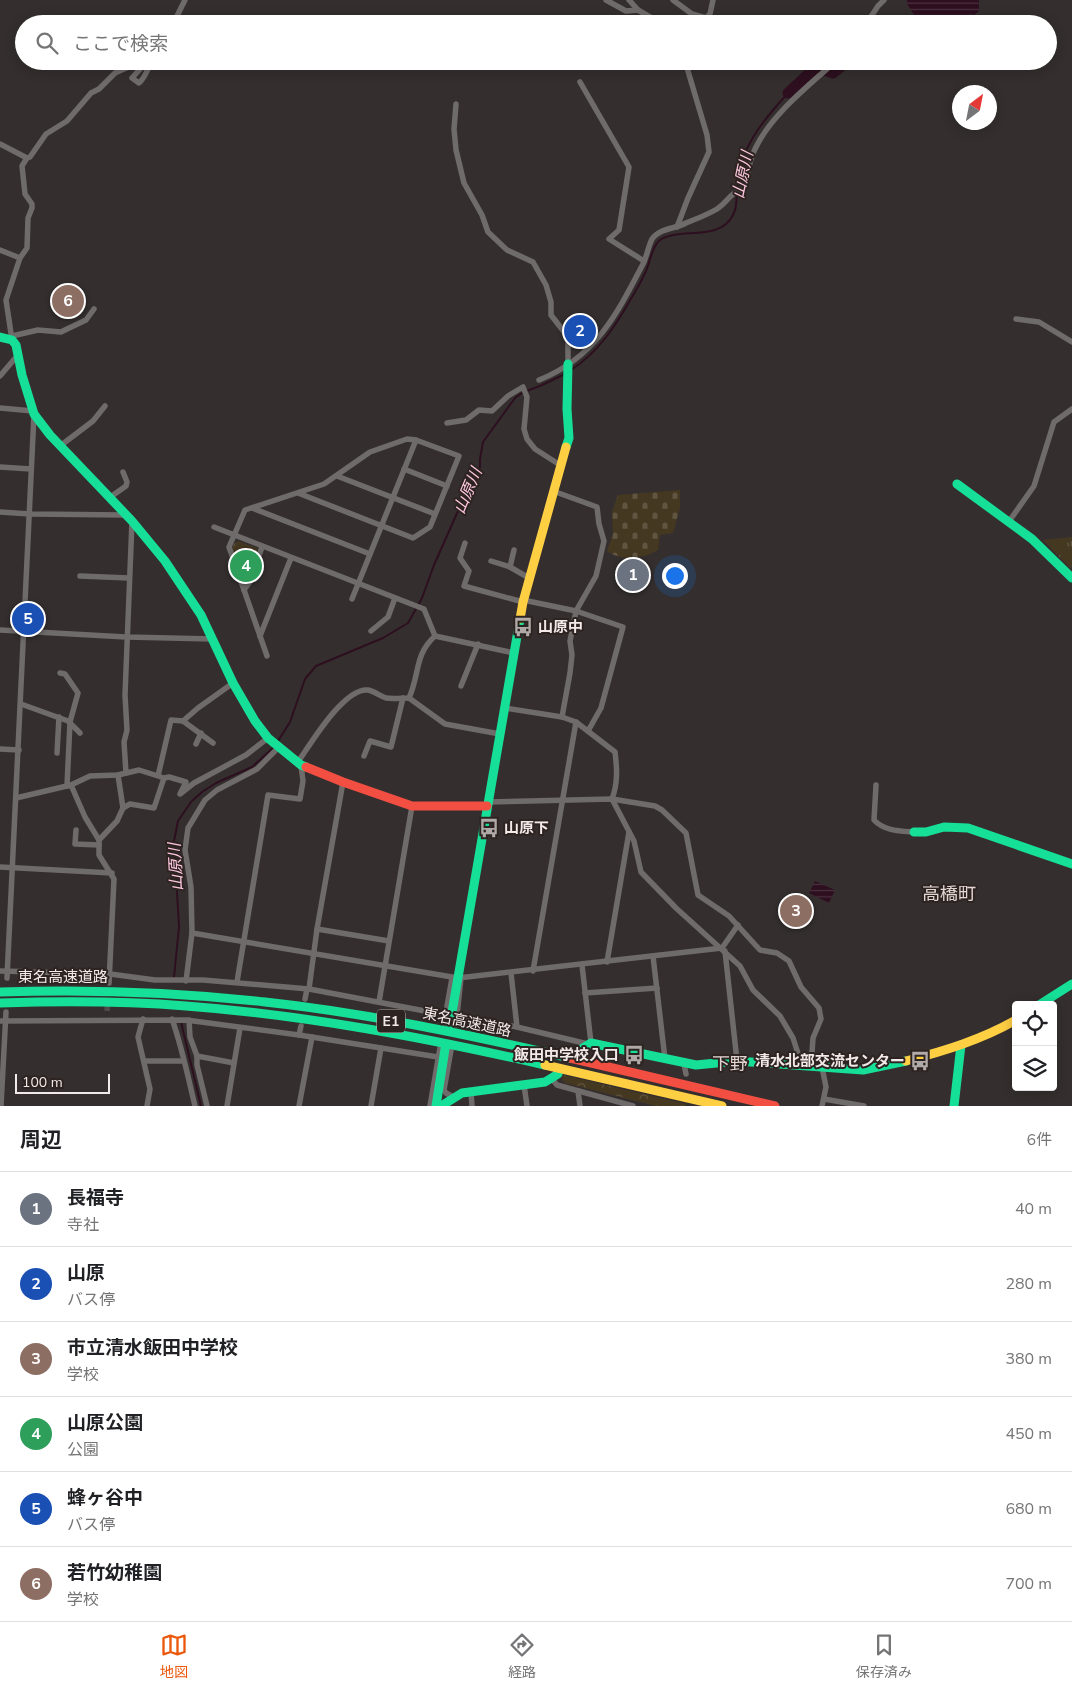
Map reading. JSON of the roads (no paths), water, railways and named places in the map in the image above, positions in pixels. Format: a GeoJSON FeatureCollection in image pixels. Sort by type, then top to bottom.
{"type":"FeatureCollection","features":[{"type":"Feature","properties":{"kind":"main road"},"geometry":{"type":"LineString","coordinates":[[0,336],[12,338],[16,345],[17,356],[33,412],[60,446],[160,554],[201,615],[233,683],[255,721],[268,738],[300,764],[343,782],[412,806],[487,804]]}},
{"type":"Feature","properties":{"kind":"main road"},"geometry":{"type":"LineString","coordinates":[[449,1022],[523,601],[568,438],[568,364]]}},
{"type":"Feature","properties":{"kind":"main road"},"geometry":{"type":"LineString","coordinates":[[957,484],[1010,520],[1044,547],[1072,578]]}},
{"type":"Feature","properties":{"kind":"main road"},"geometry":{"type":"LineString","coordinates":[[914,832],[926,832],[944,827],[968,828],[1072,864]]}},
{"type":"Feature","properties":{"kind":"main road"},"geometry":{"type":"LineString","coordinates":[[1045,1001],[1072,984]]}},
{"type":"Feature","properties":{"kind":"main road","name":"東名高速道路"},"geometry":{"type":"LineString","coordinates":[[0,992],[107,990],[194,995],[352,1014],[438,1029],[775,1106]]}},
{"type":"Feature","properties":{"kind":"main road","name":"東名高速道路"},"geometry":{"type":"LineString","coordinates":[[0,1003],[48,1001],[159,1004],[219,1009],[351,1025],[483,1050],[722,1106]]}},
{"type":"Feature","properties":{"kind":"main road"},"geometry":{"type":"LineString","coordinates":[[578,1051],[589,1044],[665,1058],[684,1064],[696,1065],[737,1061],[863,1070],[873,1069],[961,1045],[1001,1029],[1012,1022]]}},
{"type":"Feature","properties":{"kind":"main road"},"geometry":{"type":"LineString","coordinates":[[954,1106],[961,1045]]}},
{"type":"Feature","properties":{"kind":"main road"},"geometry":{"type":"LineString","coordinates":[[436,1106],[446,1049]]}},
{"type":"Feature","properties":{"kind":"main road"},"geometry":{"type":"LineString","coordinates":[[441,1106],[462,1093],[545,1082],[555,1076]]}},
{"type":"Feature","properties":{"kind":"street"},"geometry":{"type":"LineString","coordinates":[[178,15],[185,0]]}},
{"type":"Feature","properties":{"kind":"street"},"geometry":{"type":"LineString","coordinates":[[606,0],[626,11],[638,10]]}},
{"type":"Feature","properties":{"kind":"street"},"geometry":{"type":"LineString","coordinates":[[629,0],[638,10],[647,15]]}},
{"type":"Feature","properties":{"kind":"street"},"geometry":{"type":"LineString","coordinates":[[673,0],[696,15]]}},
{"type":"Feature","properties":{"kind":"street"},"geometry":{"type":"LineString","coordinates":[[709,15],[713,0]]}},
{"type":"Feature","properties":{"kind":"street"},"geometry":{"type":"LineString","coordinates":[[870,15],[876,3],[884,0]]}},
{"type":"Feature","properties":{"kind":"street"},"geometry":{"type":"LineString","coordinates":[[94,309],[86,320],[61,332],[38,330],[12,338],[6,300],[20,258],[27,248],[28,218],[32,208],[32,204],[25,194],[22,166],[46,134],[67,121],[92,93],[99,89],[115,73],[122,70]]}},
{"type":"Feature","properties":{"kind":"street"},"geometry":{"type":"LineString","coordinates":[[139,70],[132,78],[139,83],[144,78],[146,70]]}},
{"type":"Feature","properties":{"kind":"street"},"geometry":{"type":"LineString","coordinates":[[678,227],[708,152],[708,135],[688,70]]}},
{"type":"Feature","properties":{"kind":"street"},"geometry":{"type":"LineString","coordinates":[[539,380],[553,375],[568,364],[588,349],[606,330],[644,261],[652,239],[660,231],[678,227],[718,208],[734,193],[744,189],[751,158],[766,130],[797,96],[826,70]]}},
{"type":"Feature","properties":{"kind":"street"},"geometry":{"type":"LineString","coordinates":[[580,82],[629,168],[619,230],[609,239],[644,261]]}},
{"type":"Feature","properties":{"kind":"street"},"geometry":{"type":"LineString","coordinates":[[456,104],[454,129],[456,150],[464,182],[482,215],[488,232],[507,250],[533,262],[546,285],[551,302],[550,315],[568,337],[568,364]]}},
{"type":"Feature","properties":{"kind":"street"},"geometry":{"type":"LineString","coordinates":[[0,144],[27,158]]}},
{"type":"Feature","properties":{"kind":"street"},"geometry":{"type":"LineString","coordinates":[[0,250],[20,258]]}},
{"type":"Feature","properties":{"kind":"street"},"geometry":{"type":"LineString","coordinates":[[1016,319],[1039,322],[1072,342]]}},
{"type":"Feature","properties":{"kind":"street"},"geometry":{"type":"LineString","coordinates":[[0,376],[17,356]]}},
{"type":"Feature","properties":{"kind":"street"},"geometry":{"type":"LineString","coordinates":[[447,423],[466,420],[480,410],[492,412],[508,396],[523,387],[527,397],[524,429],[527,439],[535,449],[560,465]]}},
{"type":"Feature","properties":{"kind":"street"},"geometry":{"type":"LineString","coordinates":[[60,446],[94,421],[104,406]]}},
{"type":"Feature","properties":{"kind":"street"},"geometry":{"type":"LineString","coordinates":[[0,408],[33,412],[30,514],[12,868],[9,970],[7,978]]}},
{"type":"Feature","properties":{"kind":"street"},"geometry":{"type":"LineString","coordinates":[[1010,520],[1034,486],[1054,422],[1072,409]]}},
{"type":"Feature","properties":{"kind":"street"},"geometry":{"type":"LineString","coordinates":[[267,656],[229,547],[245,510],[324,484],[370,452],[407,439],[416,440],[459,456],[430,527],[413,538],[298,493]]}},
{"type":"Feature","properties":{"kind":"street"},"geometry":{"type":"LineString","coordinates":[[352,599],[416,440]]}},
{"type":"Feature","properties":{"kind":"street"},"geometry":{"type":"LineString","coordinates":[[0,467],[31,469]]}},
{"type":"Feature","properties":{"kind":"street"},"geometry":{"type":"LineString","coordinates":[[404,469],[447,486]]}},
{"type":"Feature","properties":{"kind":"street"},"geometry":{"type":"LineString","coordinates":[[110,498],[126,486],[127,482],[123,472]]}},
{"type":"Feature","properties":{"kind":"street"},"geometry":{"type":"LineString","coordinates":[[337,476],[435,514]]}},
{"type":"Feature","properties":{"kind":"street"},"geometry":{"type":"LineString","coordinates":[[553,491],[597,507],[604,541],[596,576],[576,611],[570,641],[572,655],[570,673],[562,717]]}},
{"type":"Feature","properties":{"kind":"street"},"geometry":{"type":"LineString","coordinates":[[252,508],[370,554]]}},
{"type":"Feature","properties":{"kind":"street"},"geometry":{"type":"LineString","coordinates":[[0,512],[125,515]]}},
{"type":"Feature","properties":{"kind":"street"},"geometry":{"type":"LineString","coordinates":[[126,774],[124,742],[127,730],[125,694],[126,637],[132,522]]}},
{"type":"Feature","properties":{"kind":"street"},"geometry":{"type":"LineString","coordinates":[[214,527],[424,609],[435,636]]}},
{"type":"Feature","properties":{"kind":"street"},"geometry":{"type":"LineString","coordinates":[[465,543],[460,558],[469,571],[464,586],[523,601],[576,611],[623,627],[601,708],[588,731]]}},
{"type":"Feature","properties":{"kind":"street"},"geometry":{"type":"LineString","coordinates":[[244,590],[249,583],[262,547]]}},
{"type":"Feature","properties":{"kind":"street"},"geometry":{"type":"LineString","coordinates":[[510,567],[514,550]]}},
{"type":"Feature","properties":{"kind":"street"},"geometry":{"type":"LineString","coordinates":[[260,636],[291,558]]}},
{"type":"Feature","properties":{"kind":"street"},"geometry":{"type":"LineString","coordinates":[[491,561],[510,567],[529,578]]}},
{"type":"Feature","properties":{"kind":"street"},"geometry":{"type":"LineString","coordinates":[[80,576],[129,578]]}},
{"type":"Feature","properties":{"kind":"street"},"geometry":{"type":"LineString","coordinates":[[371,631],[388,617],[395,598]]}},
{"type":"Feature","properties":{"kind":"street"},"geometry":{"type":"LineString","coordinates":[[0,630],[126,637],[213,639]]}},
{"type":"Feature","properties":{"kind":"street"},"geometry":{"type":"LineString","coordinates":[[435,636],[514,653]]}},
{"type":"Feature","properties":{"kind":"street"},"geometry":{"type":"LineString","coordinates":[[364,756],[370,741],[391,747],[406,698],[413,688],[421,652],[426,644],[435,636]]}},
{"type":"Feature","properties":{"kind":"street"},"geometry":{"type":"LineString","coordinates":[[461,686],[478,644]]}},
{"type":"Feature","properties":{"kind":"street"},"geometry":{"type":"LineString","coordinates":[[60,673],[65,674],[78,693],[70,722],[69,785],[100,843],[100,855],[114,879],[109,983]]}},
{"type":"Feature","properties":{"kind":"street"},"geometry":{"type":"LineString","coordinates":[[183,722],[198,708],[233,683]]}},
{"type":"Feature","properties":{"kind":"street"},"geometry":{"type":"LineString","coordinates":[[237,982],[268,795],[300,799],[303,781],[300,764],[324,723],[350,697],[360,690],[368,690],[386,698],[406,698],[445,724],[500,734]]}},
{"type":"Feature","properties":{"kind":"street"},"geometry":{"type":"LineString","coordinates":[[21,704],[70,722],[80,733]]}},
{"type":"Feature","properties":{"kind":"street"},"geometry":{"type":"LineString","coordinates":[[504,708],[562,717],[576,722],[615,752],[617,774],[612,799],[634,841],[641,872],[676,908],[740,966],[753,990],[780,1016],[806,1066]]}},
{"type":"Feature","properties":{"kind":"street"},"geometry":{"type":"LineString","coordinates":[[57,753],[59,717]]}},
{"type":"Feature","properties":{"kind":"street"},"geometry":{"type":"LineString","coordinates":[[122,808],[130,804],[154,808],[171,720],[183,722],[201,733],[212,744]]}},
{"type":"Feature","properties":{"kind":"street"},"geometry":{"type":"LineString","coordinates":[[534,971],[576,722]]}},
{"type":"Feature","properties":{"kind":"street"},"geometry":{"type":"LineString","coordinates":[[196,744],[201,733]]}},
{"type":"Feature","properties":{"kind":"street"},"geometry":{"type":"LineString","coordinates":[[16,798],[69,785],[90,776],[118,775],[139,770],[186,782],[180,794],[246,755],[268,738]]}},
{"type":"Feature","properties":{"kind":"street"},"geometry":{"type":"LineString","coordinates":[[186,981],[192,934],[191,887],[185,850],[188,828],[205,800],[217,790],[257,769],[279,747]]}},
{"type":"Feature","properties":{"kind":"street"},"geometry":{"type":"LineString","coordinates":[[0,749],[19,750]]}},
{"type":"Feature","properties":{"kind":"street"},"geometry":{"type":"LineString","coordinates":[[100,843],[117,821],[122,808],[118,775]]}},
{"type":"Feature","properties":{"kind":"street"},"geometry":{"type":"LineString","coordinates":[[305,999],[343,782]]}},
{"type":"Feature","properties":{"kind":"street"},"geometry":{"type":"LineString","coordinates":[[876,785],[874,820],[878,825],[898,831],[914,832]]}},
{"type":"Feature","properties":{"kind":"street"},"geometry":{"type":"LineString","coordinates":[[487,804],[612,799],[655,806],[662,810],[686,833],[698,894],[729,916],[760,950],[777,953],[789,961],[801,987],[819,1008],[821,1019],[813,1038],[806,1066]]}},
{"type":"Feature","properties":{"kind":"street"},"geometry":{"type":"LineString","coordinates":[[379,1002],[412,806]]}},
{"type":"Feature","properties":{"kind":"street"},"geometry":{"type":"LineString","coordinates":[[76,830],[75,844],[100,843]]}},
{"type":"Feature","properties":{"kind":"street"},"geometry":{"type":"LineString","coordinates":[[607,962],[629,832]]}},
{"type":"Feature","properties":{"kind":"street"},"geometry":{"type":"LineString","coordinates":[[0,867],[112,873]]}},
{"type":"Feature","properties":{"kind":"street"},"geometry":{"type":"LineString","coordinates":[[737,1061],[723,949],[738,925]]}},
{"type":"Feature","properties":{"kind":"street"},"geometry":{"type":"LineString","coordinates":[[317,929],[389,941]]}},
{"type":"Feature","properties":{"kind":"street"},"geometry":{"type":"LineString","coordinates":[[192,934],[457,978],[723,949]]}},
{"type":"Feature","properties":{"kind":"street"},"geometry":{"type":"LineString","coordinates":[[653,956],[665,1058]]}},
{"type":"Feature","properties":{"kind":"street"},"geometry":{"type":"LineString","coordinates":[[0,971],[110,974],[155,980],[237,982],[308,989],[379,1002],[449,1022],[458,1016],[517,1027],[589,1044],[582,965]]}},
{"type":"Feature","properties":{"kind":"street"},"geometry":{"type":"LineString","coordinates":[[511,973],[517,1027]]}},
{"type":"Feature","properties":{"kind":"street"},"geometry":{"type":"LineString","coordinates":[[457,978],[458,1016]]}},
{"type":"Feature","properties":{"kind":"street"},"geometry":{"type":"LineString","coordinates":[[203,980],[203,987]]}},
{"type":"Feature","properties":{"kind":"street"},"geometry":{"type":"LineString","coordinates":[[585,993],[656,988]]}},
{"type":"Feature","properties":{"kind":"street"},"geometry":{"type":"LineString","coordinates":[[107,1011],[107,1020]]}},
{"type":"Feature","properties":{"kind":"street"},"geometry":{"type":"LineString","coordinates":[[1,1106],[3,1021],[6,1012]]}},
{"type":"Feature","properties":{"kind":"street"},"geometry":{"type":"LineString","coordinates":[[3,1021],[187,1020],[199,1018],[240,1028],[299,1035],[438,1057]]}},
{"type":"Feature","properties":{"kind":"street"},"geometry":{"type":"LineString","coordinates":[[143,1019],[138,1037],[150,1089],[147,1106]]}},
{"type":"Feature","properties":{"kind":"street"},"geometry":{"type":"LineString","coordinates":[[174,1019],[182,1047],[183,1061],[196,1106]]}},
{"type":"Feature","properties":{"kind":"street"},"geometry":{"type":"LineString","coordinates":[[187,1020],[190,1037],[197,1056],[197,1065],[207,1106]]}},
{"type":"Feature","properties":{"kind":"street"},"geometry":{"type":"LineString","coordinates":[[299,1035],[301,1026]]}},
{"type":"Feature","properties":{"kind":"street"},"geometry":{"type":"LineString","coordinates":[[227,1106],[240,1028]]}},
{"type":"Feature","properties":{"kind":"street"},"geometry":{"type":"LineString","coordinates":[[299,1106],[312,1037]]}},
{"type":"Feature","properties":{"kind":"street"},"geometry":{"type":"LineString","coordinates":[[371,1106],[381,1048]]}},
{"type":"Feature","properties":{"kind":"street"},"geometry":{"type":"LineString","coordinates":[[430,1106],[438,1057],[446,1049]]}},
{"type":"Feature","properties":{"kind":"street"},"geometry":{"type":"LineString","coordinates":[[446,1049],[444,1090],[453,1097]]}},
{"type":"Feature","properties":{"kind":"street"},"geometry":{"type":"LineString","coordinates":[[197,1056],[234,1063]]}},
{"type":"Feature","properties":{"kind":"street"},"geometry":{"type":"LineString","coordinates":[[144,1061],[183,1061]]}},
{"type":"Feature","properties":{"kind":"street"},"geometry":{"type":"LineString","coordinates":[[684,1064],[686,1074]]}},
{"type":"Feature","properties":{"kind":"street"},"geometry":{"type":"LineString","coordinates":[[822,1068],[826,1087],[823,1102],[864,1106]]}},
{"type":"Feature","properties":{"kind":"street"},"geometry":{"type":"LineString","coordinates":[[555,1076],[557,1085],[633,1106]]}},
{"type":"Feature","properties":{"kind":"street"},"geometry":{"type":"LineString","coordinates":[[524,1085],[527,1106]]}},
{"type":"Feature","properties":{"kind":"street"},"geometry":{"type":"LineString","coordinates":[[578,1091],[580,1106]]}},
{"type":"Feature","properties":{"kind":"street"},"geometry":{"type":"LineString","coordinates":[[471,1092],[472,1106]]}},
{"type":"Feature","properties":{"kind":"waterway","name":"山原川"},"geometry":{"type":"LineString","coordinates":[[788,93],[813,70]]}},
{"type":"Feature","properties":{"kind":"waterway","name":"山原川"},"geometry":{"type":"LineString","coordinates":[[824,70],[833,73],[837,70]]}},
{"type":"Feature","properties":{"kind":"waterway","name":"山原川"},"geometry":{"type":"LineString","coordinates":[[571,370],[590,355],[613,328],[646,271],[653,250],[660,240],[678,234],[709,231],[727,223],[736,208],[741,166],[748,146],[766,118],[788,93]]}},
{"type":"Feature","properties":{"kind":"waterway","name":"山原川"},"geometry":{"type":"LineString","coordinates":[[278,741],[290,722],[305,679],[316,666],[383,638],[408,623],[422,598],[434,565],[480,467],[483,442],[515,398],[565,374]]}},
{"type":"Feature","properties":{"kind":"waterway","name":"山原川"},"geometry":{"type":"LineString","coordinates":[[174,977],[179,927],[174,841],[178,821],[191,802],[202,792],[216,783],[252,767],[274,747]]}},
{"type":"Feature","properties":{"kind":"waterway","name":"山原川"},"geometry":{"type":"LineString","coordinates":[[181,1022],[201,1106]]}},
{"type":"Feature","properties":{"kind":"tunnel"},"geometry":{"type":"LineString","coordinates":[[107,1011],[108,1000]]}},
{"type":"Feature","properties":{"kind":"place","name":"若竹幼稚園"},"geometry":{"type":"Point","coordinates":[68,301]}},
{"type":"Feature","properties":{"kind":"place","name":"山原"},"geometry":{"type":"Point","coordinates":[580,331]}},
{"type":"Feature","properties":{"kind":"place","name":"山原公園"},"geometry":{"type":"Point","coordinates":[246,566]}},
{"type":"Feature","properties":{"kind":"place","name":"長福寺"},"geometry":{"type":"Point","coordinates":[633,575]}},
{"type":"Feature","properties":{"kind":"place","name":"蜂ヶ谷中"},"geometry":{"type":"Point","coordinates":[28,619]}},
{"type":"Feature","properties":{"kind":"place","name":"山原中"},"geometry":{"type":"Point","coordinates":[523,627]}},
{"type":"Feature","properties":{"kind":"place","name":"山原下"},"geometry":{"type":"Point","coordinates":[489,828]}},
{"type":"Feature","properties":{"kind":"place","name":"市立清水飯田中学校"},"geometry":{"type":"Point","coordinates":[796,911]}},
{"type":"Feature","properties":{"kind":"place","name":"飯田中学校入口"},"geometry":{"type":"Point","coordinates":[634,1055]}},
{"type":"Feature","properties":{"kind":"place","name":"清水北部交流センター"},"geometry":{"type":"Point","coordinates":[920,1061]}},
{"type":"Feature","properties":{"kind":"district","name":"高橋町"},"geometry":{"type":"Point","coordinates":[949,894]}},
{"type":"Feature","properties":{"kind":"district","name":"下野"},"geometry":{"type":"Point","coordinates":[730,1064]}}]}
